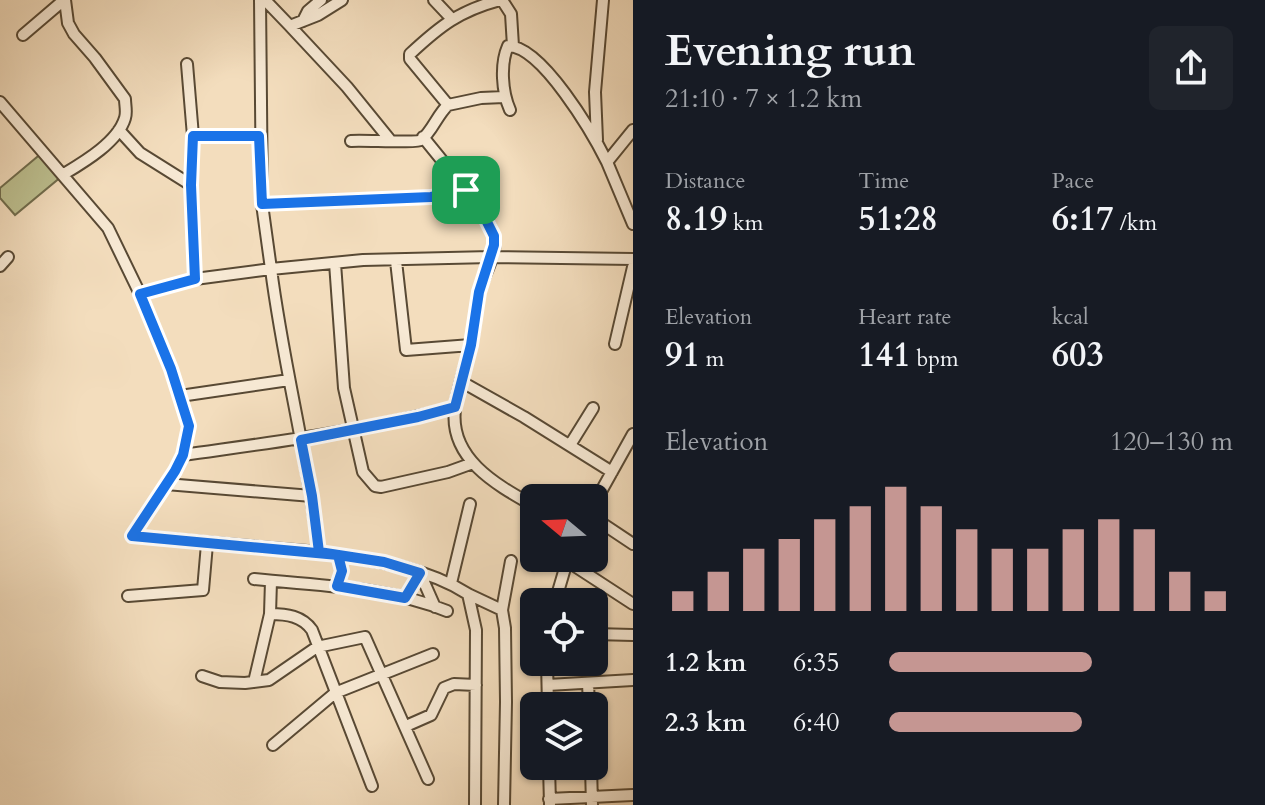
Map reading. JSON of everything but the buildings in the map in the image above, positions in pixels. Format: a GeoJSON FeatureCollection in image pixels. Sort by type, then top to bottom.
{"type":"FeatureCollection","features":[{"type":"Feature","properties":{"kind":"street"},"geometry":{"type":"LineString","coordinates":[[23,35],[64,0]]}},
{"type":"Feature","properties":{"kind":"street"},"geometry":{"type":"LineString","coordinates":[[64,0],[68,23],[74,34],[125,99],[126,117],[119,130],[92,158],[64,174]]}},
{"type":"Feature","properties":{"kind":"street"},"geometry":{"type":"LineString","coordinates":[[262,0],[347,87],[390,140]]}},
{"type":"Feature","properties":{"kind":"street"},"geometry":{"type":"LineString","coordinates":[[262,0],[259,136],[262,204],[319,552]]}},
{"type":"Feature","properties":{"kind":"street"},"geometry":{"type":"LineString","coordinates":[[303,21],[308,11],[321,0]]}},
{"type":"Feature","properties":{"kind":"street"},"geometry":{"type":"LineString","coordinates":[[290,26],[318,15],[342,0]]}},
{"type":"Feature","properties":{"kind":"street"},"geometry":{"type":"LineString","coordinates":[[434,0],[451,18]]}},
{"type":"Feature","properties":{"kind":"street"},"geometry":{"type":"LineString","coordinates":[[448,105],[409,56],[451,18],[477,6],[501,0],[511,14],[513,46]]}},
{"type":"Feature","properties":{"kind":"street"},"geometry":{"type":"LineString","coordinates":[[597,142],[595,92],[603,0]]}},
{"type":"Feature","properties":{"kind":"street"},"geometry":{"type":"LineString","coordinates":[[510,110],[504,97],[505,54],[508,46],[513,46],[527,52],[554,79],[581,114],[607,162],[633,224]]}},
{"type":"Feature","properties":{"kind":"street"},"geometry":{"type":"LineString","coordinates":[[187,64],[193,136],[191,185],[195,279]]}},
{"type":"Feature","properties":{"kind":"street"},"geometry":{"type":"LineString","coordinates":[[351,141],[413,143],[423,137],[448,105],[504,97]]}},
{"type":"Feature","properties":{"kind":"street"},"geometry":{"type":"LineString","coordinates":[[0,102],[108,228],[140,294],[180,396],[189,426],[183,455],[132,536],[319,552],[384,562],[451,583],[502,610]]}},
{"type":"Feature","properties":{"kind":"street"},"geometry":{"type":"LineString","coordinates":[[119,130],[140,153],[191,185]]}},
{"type":"Feature","properties":{"kind":"street"},"geometry":{"type":"LineString","coordinates":[[607,162],[633,130]]}},
{"type":"Feature","properties":{"kind":"street"},"geometry":{"type":"LineString","coordinates":[[193,136],[259,136]]}},
{"type":"Feature","properties":{"kind":"street"},"geometry":{"type":"LineString","coordinates":[[423,137],[481,210],[494,236],[455,407],[456,434],[473,463],[495,484],[520,498]]}},
{"type":"Feature","properties":{"kind":"street"},"geometry":{"type":"LineString","coordinates":[[262,204],[431,197],[466,190]]}},
{"type":"Feature","properties":{"kind":"street"},"geometry":{"type":"LineString","coordinates":[[0,266],[8,257]]}},
{"type":"Feature","properties":{"kind":"street"},"geometry":{"type":"LineString","coordinates":[[140,294],[195,279],[363,260],[491,257],[633,259]]}},
{"type":"Feature","properties":{"kind":"street"},"geometry":{"type":"LineString","coordinates":[[396,261],[406,350],[471,345]]}},
{"type":"Feature","properties":{"kind":"street"},"geometry":{"type":"LineString","coordinates":[[335,263],[341,366],[363,472],[375,486],[431,477],[473,463]]}},
{"type":"Feature","properties":{"kind":"street"},"geometry":{"type":"LineString","coordinates":[[615,344],[633,267]]}},
{"type":"Feature","properties":{"kind":"street"},"geometry":{"type":"LineString","coordinates":[[180,396],[289,380]]}},
{"type":"Feature","properties":{"kind":"street"},"geometry":{"type":"LineString","coordinates":[[462,382],[612,472]]}},
{"type":"Feature","properties":{"kind":"street"},"geometry":{"type":"LineString","coordinates":[[183,455],[301,440],[455,407]]}},
{"type":"Feature","properties":{"kind":"street"},"geometry":{"type":"LineString","coordinates":[[570,445],[593,408]]}},
{"type":"Feature","properties":{"kind":"street"},"geometry":{"type":"LineString","coordinates":[[605,484],[629,448],[633,434]]}},
{"type":"Feature","properties":{"kind":"street"},"geometry":{"type":"LineString","coordinates":[[166,484],[312,496]]}},
{"type":"Feature","properties":{"kind":"street"},"geometry":{"type":"LineString","coordinates":[[451,583],[470,504]]}},
{"type":"Feature","properties":{"kind":"street"},"geometry":{"type":"LineString","coordinates":[[608,527],[633,544]]}},
{"type":"Feature","properties":{"kind":"street"},"geometry":{"type":"LineString","coordinates":[[128,596],[203,590],[207,544]]}},
{"type":"Feature","properties":{"kind":"street"},"geometry":{"type":"LineString","coordinates":[[337,586],[342,571],[338,555]]}},
{"type":"Feature","properties":{"kind":"street"},"geometry":{"type":"LineString","coordinates":[[504,805],[506,688],[502,610],[511,561]]}},
{"type":"Feature","properties":{"kind":"street"},"geometry":{"type":"LineString","coordinates":[[586,572],[633,604]]}},
{"type":"Feature","properties":{"kind":"street"},"geometry":{"type":"LineString","coordinates":[[405,598],[420,573]]}},
{"type":"Feature","properties":{"kind":"street"},"geometry":{"type":"LineString","coordinates":[[420,573],[435,607]]}},
{"type":"Feature","properties":{"kind":"street"},"geometry":{"type":"LineString","coordinates":[[254,579],[337,586],[405,598],[447,611]]}},
{"type":"Feature","properties":{"kind":"street"},"geometry":{"type":"LineString","coordinates":[[254,682],[270,614],[271,581]]}},
{"type":"Feature","properties":{"kind":"street"},"geometry":{"type":"LineString","coordinates":[[468,594],[476,630],[475,805]]}},
{"type":"Feature","properties":{"kind":"street"},"geometry":{"type":"LineString","coordinates":[[270,614],[297,618],[306,622],[312,630],[372,786]]}},
{"type":"Feature","properties":{"kind":"street"},"geometry":{"type":"LineString","coordinates":[[608,634],[633,635]]}},
{"type":"Feature","properties":{"kind":"street"},"geometry":{"type":"LineString","coordinates":[[202,676],[220,682],[269,680],[317,647],[365,637],[428,779]]}},
{"type":"Feature","properties":{"kind":"street"},"geometry":{"type":"LineString","coordinates":[[273,745],[335,693],[433,654]]}},
{"type":"Feature","properties":{"kind":"street"},"geometry":{"type":"LineString","coordinates":[[548,676],[548,692]]}},
{"type":"Feature","properties":{"kind":"street"},"geometry":{"type":"LineString","coordinates":[[548,685],[633,680]]}},
{"type":"Feature","properties":{"kind":"street"},"geometry":{"type":"LineString","coordinates":[[588,683],[588,692]]}},
{"type":"Feature","properties":{"kind":"street"},"geometry":{"type":"LineString","coordinates":[[406,726],[431,715],[444,688],[454,684],[476,685]]}},
{"type":"Feature","properties":{"kind":"street"},"geometry":{"type":"LineString","coordinates":[[549,780],[550,802],[592,801],[633,795]]}},
{"type":"Feature","properties":{"kind":"street"},"geometry":{"type":"LineString","coordinates":[[591,780],[592,801]]}},
{"type":"Feature","properties":{"kind":"green space"},"geometry":{"type":"Polygon","coordinates":[[[43,152],[62,176],[15,215],[0,198],[0,188],[43,152]]]}},
{"type":"Feature","properties":{"kind":"route"},"geometry":{"type":"LineString","coordinates":[[193,136],[259,136],[262,204],[431,197],[466,190],[481,210],[494,236],[494,245],[479,292],[471,345],[455,407],[301,440],[319,552],[384,562],[420,573],[405,598],[337,586],[342,571],[338,555],[132,536],[175,471],[183,455],[189,426],[171,369],[140,294],[195,279],[191,185],[193,136]]}}]}
